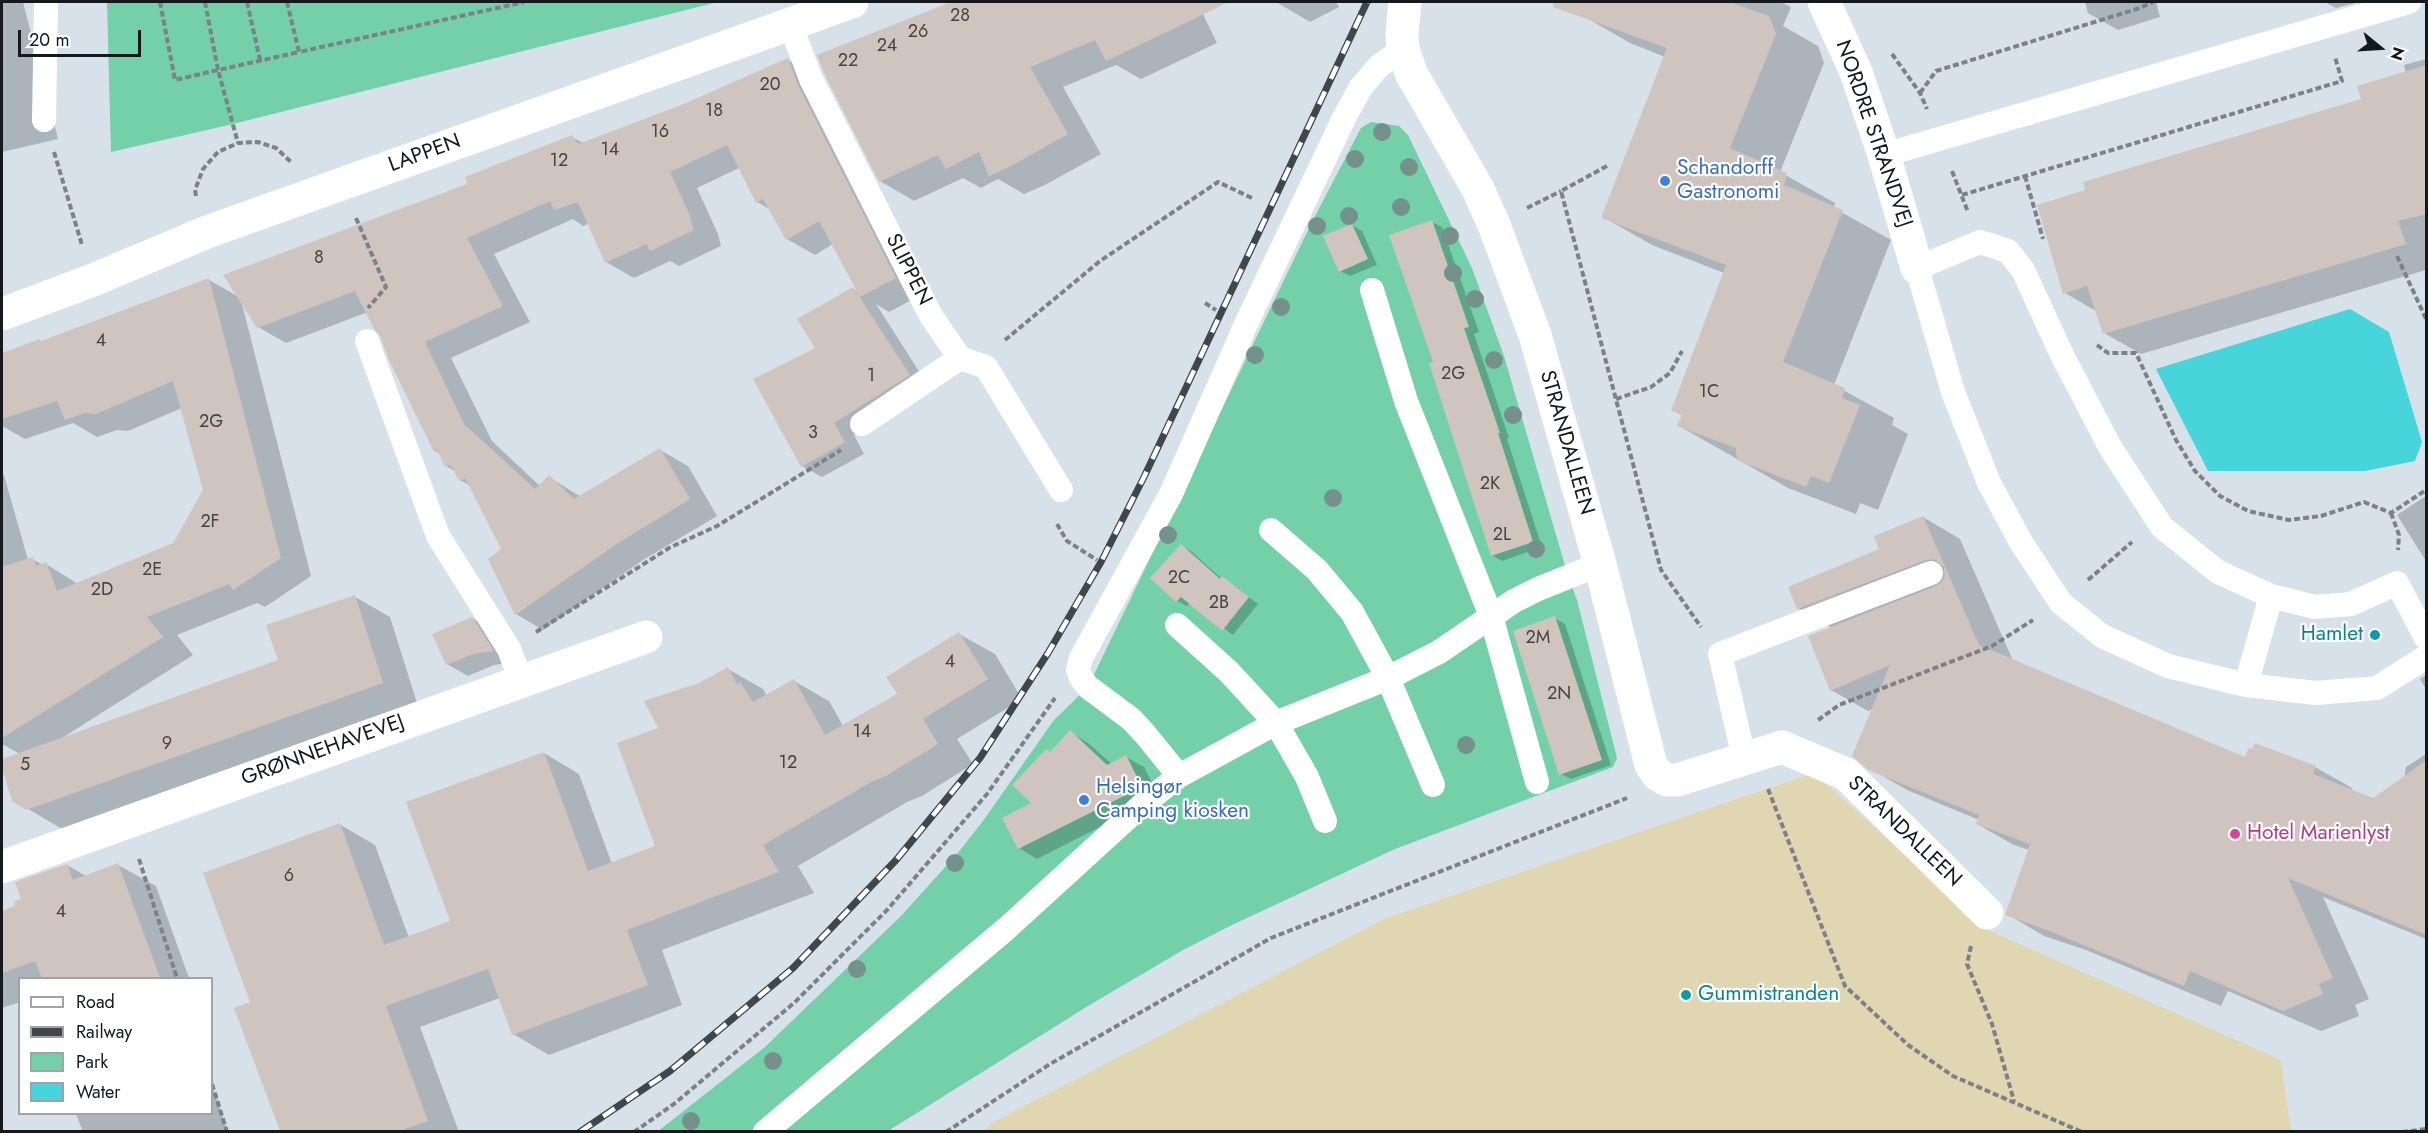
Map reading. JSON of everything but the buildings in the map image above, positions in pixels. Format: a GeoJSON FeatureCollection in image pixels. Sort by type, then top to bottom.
{"type":"FeatureCollection","features":[{"type":"Feature","properties":{"kind":"street","name":"LAPPEN"},"geometry":{"type":"LineString","coordinates":[[2,314],[304,196],[852,2]]}},
{"type":"Feature","properties":{"kind":"street","name":"STRANDALLEEN"},"geometry":{"type":"LineString","coordinates":[[1405,2],[1402,16],[1403,49],[1411,73],[1478,189],[1524,302],[1600,564],[1652,765],[1658,775]]}},
{"type":"Feature","properties":{"kind":"street","name":"NORDRE STRANDVEJ"},"geometry":{"type":"LineString","coordinates":[[1824,2],[1856,72],[1884,155],[1917,268]]}},
{"type":"Feature","properties":{"kind":"street","name":"GRØNNEHAVEVEJ"},"geometry":{"type":"LineString","coordinates":[[2,867],[646,637]]}},
{"type":"Feature","properties":{"kind":"street","name":"STRANDALLEEN"},"geometry":{"type":"LineString","coordinates":[[1760,753],[1846,774],[1987,913]]}},
{"type":"Feature","properties":{"kind":"street"},"geometry":{"type":"LineString","coordinates":[[1658,775],[1667,780],[1677,780],[1760,753]]}},
{"type":"Feature","properties":{"kind":"lane"},"geometry":{"type":"LineString","coordinates":[[44,120],[46,2]]}},
{"type":"Feature","properties":{"kind":"lane"},"geometry":{"type":"LineString","coordinates":[[1884,155],[2409,2]]}},
{"type":"Feature","properties":{"kind":"lane","name":"SLIPPEN"},"geometry":{"type":"LineString","coordinates":[[790,24],[811,79],[931,316],[960,358]]}},
{"type":"Feature","properties":{"kind":"lane"},"geometry":{"type":"LineString","coordinates":[[1179,776],[1131,719],[1088,687],[1078,669],[1081,658],[1171,494],[1248,322],[1345,116],[1361,87],[1379,66],[1403,49]]}},
{"type":"Feature","properties":{"kind":"lane"},"geometry":{"type":"LineString","coordinates":[[2427,639],[2397,583],[2351,604],[2315,607],[2271,596],[2217,572],[2162,527],[2110,447],[2062,355],[2024,270],[2008,251],[1980,242],[1917,268],[1953,392],[1989,483],[2022,544],[2061,603],[2102,636],[2168,666],[2246,685],[2316,693],[2377,688],[2427,657]]}},
{"type":"Feature","properties":{"kind":"lane"},"geometry":{"type":"LineString","coordinates":[[1372,290],[1406,401],[1491,616],[1537,782]]}},
{"type":"Feature","properties":{"kind":"lane"},"geometry":{"type":"LineString","coordinates":[[367,341],[438,536],[509,649],[520,681]]}},
{"type":"Feature","properties":{"kind":"lane"},"geometry":{"type":"LineString","coordinates":[[862,424],[960,358],[986,367],[1061,490]]}},
{"type":"Feature","properties":{"kind":"lane"},"geometry":{"type":"LineString","coordinates":[[1271,530],[1317,570],[1352,612],[1388,678],[1433,785]]}},
{"type":"Feature","properties":{"kind":"lane"},"geometry":{"type":"LineString","coordinates":[[765,1131],[1006,929],[1143,804],[1179,776],[1276,723],[1388,678],[1439,652],[1491,616],[1538,589],[1600,564]]}},
{"type":"Feature","properties":{"kind":"lane"},"geometry":{"type":"LineString","coordinates":[[1760,753],[1720,654],[1931,573]]}},
{"type":"Feature","properties":{"kind":"lane"},"geometry":{"type":"LineString","coordinates":[[2246,685],[2271,596]]}},
{"type":"Feature","properties":{"kind":"lane"},"geometry":{"type":"LineString","coordinates":[[1177,625],[1229,672],[1276,723],[1307,777],[1325,821]]}},
{"type":"Feature","properties":{"kind":"path"},"geometry":{"type":"LineString","coordinates":[[160,2],[175,80],[524,2]]}},
{"type":"Feature","properties":{"kind":"path"},"geometry":{"type":"LineString","coordinates":[[205,2],[218,70],[238,143]]}},
{"type":"Feature","properties":{"kind":"path"},"geometry":{"type":"LineString","coordinates":[[247,2],[260,60]]}},
{"type":"Feature","properties":{"kind":"path"},"geometry":{"type":"LineString","coordinates":[[287,2],[299,52]]}},
{"type":"Feature","properties":{"kind":"path"},"geometry":{"type":"LineString","coordinates":[[1920,93],[1936,71],[2140,8],[2152,2]]}},
{"type":"Feature","properties":{"kind":"path"},"geometry":{"type":"LineString","coordinates":[[1962,195],[2342,81],[2326,26]]}},
{"type":"Feature","properties":{"kind":"path"},"geometry":{"type":"LineString","coordinates":[[44,120],[93,280]]}},
{"type":"Feature","properties":{"kind":"path"},"geometry":{"type":"LineString","coordinates":[[207,232],[197,212],[195,190],[203,169],[218,152],[238,143],[258,142],[276,148],[291,160],[301,177],[304,196]]}},
{"type":"Feature","properties":{"kind":"path"},"geometry":{"type":"LineString","coordinates":[[1607,166],[1561,190],[1661,570],[1720,654]]}},
{"type":"Feature","properties":{"kind":"path"},"geometry":{"type":"LineString","coordinates":[[2025,176],[2047,250]]}},
{"type":"Feature","properties":{"kind":"path"},"geometry":{"type":"LineString","coordinates":[[960,358],[1000,345],[1100,261],[1218,182],[1254,199]]}},
{"type":"Feature","properties":{"kind":"path"},"geometry":{"type":"LineString","coordinates":[[342,184],[386,287],[363,314],[367,341]]}},
{"type":"Feature","properties":{"kind":"path"},"geometry":{"type":"LineString","coordinates":[[2397,256],[2427,319]]}},
{"type":"Feature","properties":{"kind":"path"},"geometry":{"type":"LineString","coordinates":[[2093,342],[2108,353],[2136,353],[2176,440],[2195,471],[2220,496],[2248,511],[2289,520],[2322,516],[2364,502],[2391,513],[2427,490]]}},
{"type":"Feature","properties":{"kind":"path"},"geometry":{"type":"LineString","coordinates":[[1616,399],[1652,387],[1670,373],[1682,351]]}},
{"type":"Feature","properties":{"kind":"path"},"geometry":{"type":"LineString","coordinates":[[509,649],[669,548],[717,526],[848,446],[862,424]]}},
{"type":"Feature","properties":{"kind":"path"},"geometry":{"type":"LineString","coordinates":[[1061,490],[1046,506],[1067,541],[1127,575]]}},
{"type":"Feature","properties":{"kind":"path"},"geometry":{"type":"LineString","coordinates":[[2082,1131],[1953,1076],[1917,1051],[1845,986],[1760,753],[1839,705],[1992,646],[2061,603],[2158,520]]}},
{"type":"Feature","properties":{"kind":"path"},"geometry":{"type":"LineString","coordinates":[[634,1131],[674,1104],[794,1003],[880,917],[987,794],[1060,691],[1081,678]]}},
{"type":"Feature","properties":{"kind":"path"},"geometry":{"type":"LineString","coordinates":[[946,1131],[1050,1064],[1271,938],[1646,790],[1658,775]]}},
{"type":"Feature","properties":{"kind":"path"},"geometry":{"type":"LineString","coordinates":[[127,821],[177,977]]}},
{"type":"Feature","properties":{"kind":"path"},"geometry":{"type":"LineString","coordinates":[[1987,913],[1973,936],[1967,964],[1992,1024],[2014,1102]]}},
{"type":"Feature","properties":{"kind":"path"},"geometry":{"type":"LineString","coordinates":[[213,1087],[227,1131]]}},
{"type":"Feature","properties":{"kind":"path"},"geometry":{"type":"LineString","coordinates":[[2402,1131],[2427,1129]]}},
{"type":"Feature","properties":{"kind":"green space"},"geometry":{"type":"Polygon","coordinates":[[[107,2],[718,2],[233,124],[111,152],[107,2]]]}},
{"type":"Feature","properties":{"kind":"green space"},"geometry":{"type":"Polygon","coordinates":[[[1371,122],[1399,126],[1408,135],[1472,268],[1504,356],[1577,600],[1617,758],[1613,767],[1395,849],[1232,925],[1183,950],[1088,1006],[888,1131],[657,1132],[765,1047],[901,916],[957,854],[983,821],[1054,720],[1088,687],[1311,224],[1361,128],[1371,122]]]}},
{"type":"Feature","properties":{"kind":"sand","name":"Gummistranden"},"geometry":{"type":"Polygon","coordinates":[[[1814,773],[1988,930],[2281,1060],[2291,1131],[982,1132],[994,1122],[1386,918],[1814,773]]]}},
{"type":"Feature","properties":{"kind":"water"},"geometry":{"type":"Polygon","coordinates":[[[2350,309],[2389,332],[2422,442],[2415,461],[2365,471],[2208,471],[2156,369],[2350,309]]]}},
{"type":"Feature","properties":{"kind":"railway"},"geometry":{"type":"LineString","coordinates":[[580,1132],[670,1071],[793,968],[897,859],[980,758],[1048,653],[1101,562],[1144,477],[1367,2]]}},
{"type":"Feature","properties":{"kind":"place","name":"Schandorff Gastronomi"},"geometry":{"type":"Point","coordinates":[1665,181]}},
{"type":"Feature","properties":{"kind":"place","name":"Hamlet"},"geometry":{"type":"Point","coordinates":[2375,635]}},
{"type":"Feature","properties":{"kind":"place","name":"Helsingør Camping kiosken"},"geometry":{"type":"Point","coordinates":[1084,800]}},
{"type":"Feature","properties":{"kind":"place","name":"Hotel Marienlyst"},"geometry":{"type":"Point","coordinates":[2235,834]}},
{"type":"Feature","properties":{"kind":"place","name":"Gummistranden"},"geometry":{"type":"Point","coordinates":[1686,995]}}]}
